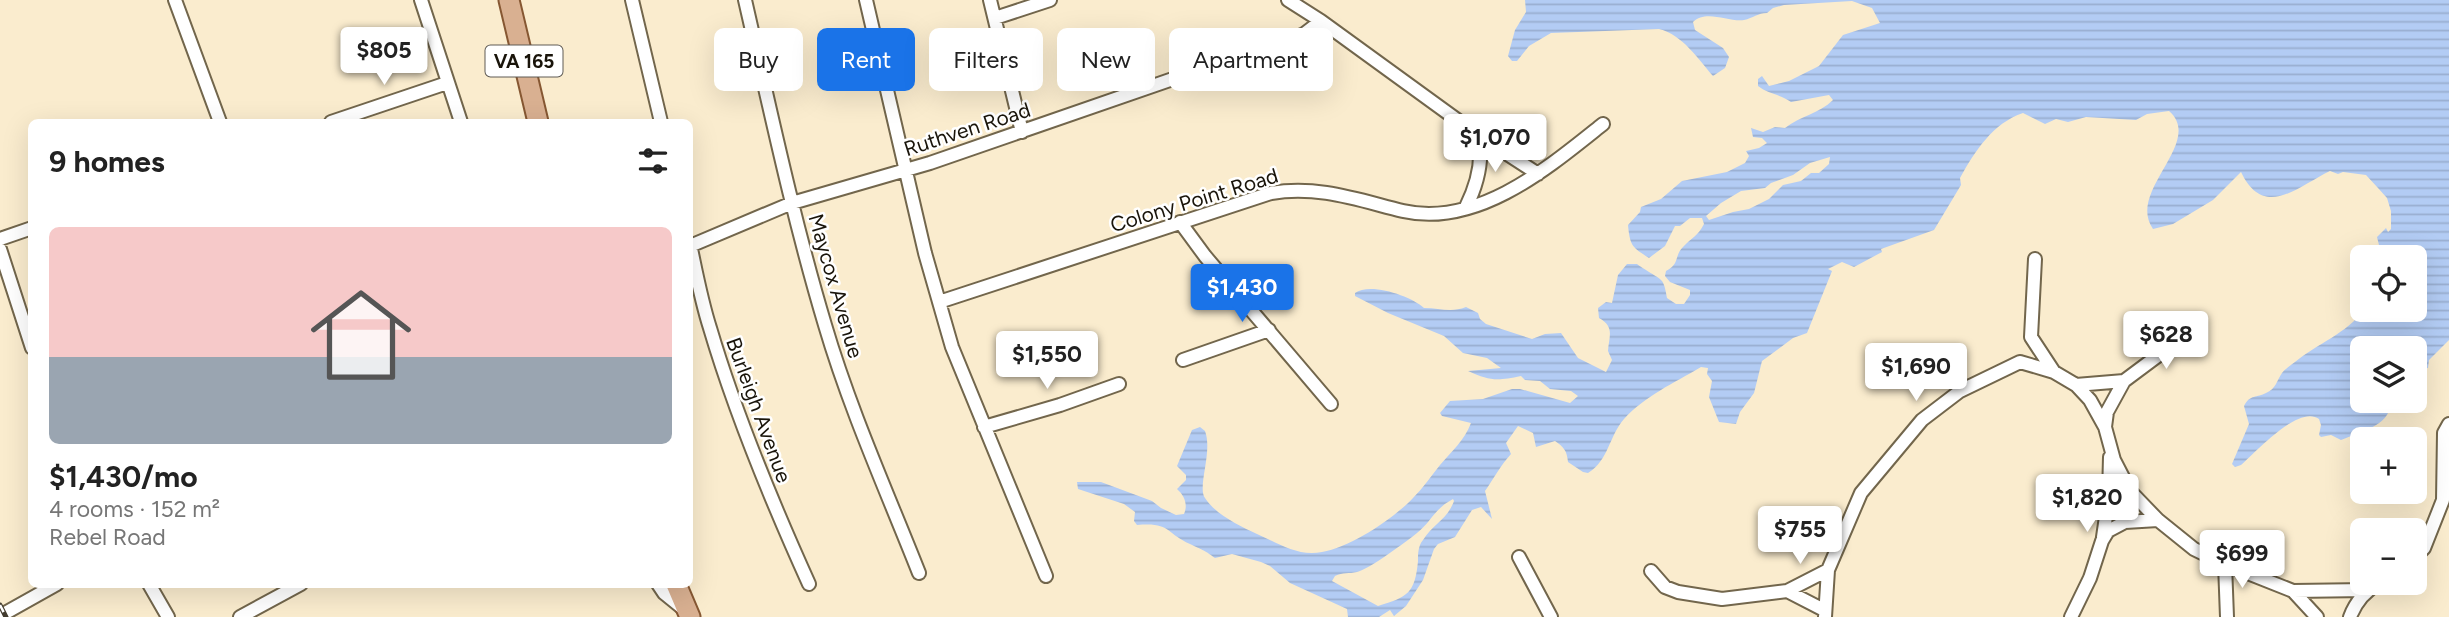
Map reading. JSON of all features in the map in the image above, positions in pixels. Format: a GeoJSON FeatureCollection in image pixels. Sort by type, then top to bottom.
{"type":"FeatureCollection","features":[{"type":"Feature","properties":{"kind":"main road","name":"VA 165"},"geometry":{"type":"LineString","coordinates":[[509,0],[537,119]]}},
{"type":"Feature","properties":{"kind":"main road"},"geometry":{"type":"LineString","coordinates":[[678,588],[689,615]]}},
{"type":"Feature","properties":{"kind":"street"},"geometry":{"type":"LineString","coordinates":[[175,0],[219,119]]}},
{"type":"Feature","properties":{"kind":"street"},"geometry":{"type":"LineString","coordinates":[[421,0],[460,119]]}},
{"type":"Feature","properties":{"kind":"street"},"geometry":{"type":"LineString","coordinates":[[632,0],[660,119]]}},
{"type":"Feature","properties":{"kind":"street","name":"Maycox Avenue"},"geometry":{"type":"LineString","coordinates":[[744,0],[792,203],[825,327],[857,418],[919,573]]}},
{"type":"Feature","properties":{"kind":"street"},"geometry":{"type":"LineString","coordinates":[[866,0],[952,347],[1046,576]]}},
{"type":"Feature","properties":{"kind":"street"},"geometry":{"type":"LineString","coordinates":[[990,0],[1022,132]]}},
{"type":"Feature","properties":{"kind":"street"},"geometry":{"type":"LineString","coordinates":[[995,18],[1050,0]]}},
{"type":"Feature","properties":{"kind":"street"},"geometry":{"type":"LineString","coordinates":[[1288,0],[1478,135],[1538,174]]}},
{"type":"Feature","properties":{"kind":"street","name":"Ruthven Road"},"geometry":{"type":"LineString","coordinates":[[693,244],[792,203],[1022,132],[1193,72],[1275,48],[1304,34],[1321,21]]}},
{"type":"Feature","properties":{"kind":"street"},"geometry":{"type":"LineString","coordinates":[[345,119],[447,83]]}},
{"type":"Feature","properties":{"kind":"street","name":"Colony Point Road"},"geometry":{"type":"LineString","coordinates":[[939,302],[1271,194],[1302,190],[1340,194],[1418,213],[1435,214],[1466,207],[1500,197],[1538,174],[1603,124]]}},
{"type":"Feature","properties":{"kind":"street"},"geometry":{"type":"LineString","coordinates":[[1466,207],[1480,164],[1478,135]]}},
{"type":"Feature","properties":{"kind":"street"},"geometry":{"type":"LineString","coordinates":[[1180,222],[1205,256],[1331,404]]}},
{"type":"Feature","properties":{"kind":"street"},"geometry":{"type":"LineString","coordinates":[[0,239],[28,229]]}},
{"type":"Feature","properties":{"kind":"street"},"geometry":{"type":"LineString","coordinates":[[0,249],[28,336]]}},
{"type":"Feature","properties":{"kind":"street","name":"Burleigh Avenue"},"geometry":{"type":"LineString","coordinates":[[693,258],[709,326],[740,419],[763,480],[809,584]]}},
{"type":"Feature","properties":{"kind":"street"},"geometry":{"type":"LineString","coordinates":[[1787,591],[1824,613],[1828,570],[1861,493],[1922,420],[1960,391],[2020,362],[2024,357],[2031,337],[2035,259]]}},
{"type":"Feature","properties":{"kind":"street"},"geometry":{"type":"LineString","coordinates":[[1183,360],[1269,330]]}},
{"type":"Feature","properties":{"kind":"street"},"geometry":{"type":"LineString","coordinates":[[2105,427],[2107,412],[2124,381],[2187,334]]}},
{"type":"Feature","properties":{"kind":"street"},"geometry":{"type":"LineString","coordinates":[[2031,337],[2054,372]]}},
{"type":"Feature","properties":{"kind":"street"},"geometry":{"type":"LineString","coordinates":[[2020,362],[2054,372],[2076,385],[2090,400],[2105,427],[2110,447],[2130,491],[2158,520],[2194,549],[2293,592],[2316,617]]}},
{"type":"Feature","properties":{"kind":"street"},"geometry":{"type":"LineString","coordinates":[[2076,385],[2124,381]]}},
{"type":"Feature","properties":{"kind":"street"},"geometry":{"type":"LineString","coordinates":[[984,427],[1060,405],[1119,384]]}},
{"type":"Feature","properties":{"kind":"street"},"geometry":{"type":"LineString","coordinates":[[2427,540],[2443,500],[2444,433],[2449,424]]}},
{"type":"Feature","properties":{"kind":"street"},"geometry":{"type":"LineString","coordinates":[[2071,617],[2090,578],[2102,541],[2109,496],[2110,447]]}},
{"type":"Feature","properties":{"kind":"street"},"geometry":{"type":"LineString","coordinates":[[2102,541],[2108,531],[2125,522],[2158,520]]}},
{"type":"Feature","properties":{"kind":"street"},"geometry":{"type":"LineString","coordinates":[[1519,557],[1551,617]]}},
{"type":"Feature","properties":{"kind":"street"},"geometry":{"type":"LineString","coordinates":[[2225,564],[2227,617]]}},
{"type":"Feature","properties":{"kind":"street"},"geometry":{"type":"LineString","coordinates":[[1651,571],[1665,587],[1678,592],[1722,599],[1787,591],[1828,570]]}},
{"type":"Feature","properties":{"kind":"street"},"geometry":{"type":"LineString","coordinates":[[0,616],[50,588]]}},
{"type":"Feature","properties":{"kind":"street"},"geometry":{"type":"LineString","coordinates":[[151,588],[168,617]]}},
{"type":"Feature","properties":{"kind":"street"},"geometry":{"type":"LineString","coordinates":[[240,617],[294,588]]}},
{"type":"Feature","properties":{"kind":"street"},"geometry":{"type":"LineString","coordinates":[[661,588],[689,615]]}},
{"type":"Feature","properties":{"kind":"street"},"geometry":{"type":"LineString","coordinates":[[2293,592],[2350,588]]}},
{"type":"Feature","properties":{"kind":"street"},"geometry":{"type":"LineString","coordinates":[[2350,617],[2365,595]]}},
{"type":"Feature","properties":{"kind":"water"},"geometry":{"type":"Polygon","coordinates":[[[1525,0],[2449,0],[2449,340],[2429,360],[2427,368],[2427,336],[2350,336],[2350,413],[2387,413],[2381,422],[2371,427],[2350,427],[2350,436],[2341,440],[2331,435],[2321,437],[2319,419],[2311,416],[2300,418],[2235,467],[2232,464],[2249,424],[2244,406],[2251,398],[2263,395],[2274,387],[2286,369],[2352,322],[2427,322],[2427,245],[2379,245],[2377,237],[2386,228],[2388,232],[2391,229],[2391,211],[2387,198],[2366,175],[2330,171],[2282,196],[2271,197],[2260,194],[2250,186],[2241,172],[2213,200],[2173,224],[2153,229],[2147,214],[2149,199],[2178,137],[2178,123],[2169,111],[2147,114],[2136,120],[2086,117],[2068,122],[2056,119],[2045,124],[2023,113],[1994,131],[1979,148],[1960,178],[1961,185],[1934,230],[1881,249],[1882,252],[1854,267],[1842,262],[1828,269],[1832,271],[1807,333],[1793,338],[1762,361],[1754,393],[1740,412],[1736,424],[1719,422],[1709,397],[1712,381],[1707,374],[1708,368],[1701,367],[1660,390],[1632,411],[1619,426],[1605,455],[1588,473],[1568,462],[1561,445],[1555,441],[1536,447],[1533,433],[1518,426],[1506,443],[1511,454],[1485,491],[1492,519],[1481,507],[1472,510],[1455,537],[1438,544],[1434,549],[1423,580],[1406,606],[1394,616],[1390,610],[1379,617],[1348,617],[1347,609],[1290,583],[1270,566],[1232,554],[1215,558],[1167,529],[1156,525],[1137,525],[1134,521],[1135,512],[1124,504],[1078,489],[1077,482],[1101,482],[1152,501],[1176,515],[1184,514],[1185,501],[1177,489],[1186,480],[1186,475],[1177,466],[1192,430],[1200,427],[1205,431],[1207,439],[1203,493],[1215,510],[1229,519],[1280,545],[1305,553],[1333,549],[1371,531],[1413,498],[1465,435],[1471,423],[1442,416],[1440,413],[1450,401],[1483,399],[1512,389],[1570,403],[1578,396],[1571,391],[1550,389],[1540,381],[1525,380],[1521,376],[1494,379],[1468,371],[1501,368],[1487,358],[1463,353],[1444,336],[1388,313],[1355,296],[1355,293],[1370,289],[1390,292],[1424,308],[1450,310],[1466,307],[1478,313],[1486,324],[1532,339],[1545,334],[1561,333],[1578,358],[1606,372],[1612,360],[1608,351],[1610,332],[1599,318],[1598,308],[1606,302],[1612,303],[1618,275],[1627,264],[1637,264],[1660,279],[1667,298],[1676,304],[1684,304],[1690,295],[1690,290],[1670,282],[1665,276],[1666,271],[1675,263],[1680,250],[1702,228],[1702,218],[1690,218],[1680,226],[1675,226],[1665,246],[1649,258],[1633,245],[1629,232],[1628,225],[1640,212],[1641,207],[1661,199],[1682,181],[1727,172],[1745,163],[1749,156],[1746,151],[1767,143],[1762,138],[1753,137],[1751,128],[1763,132],[1775,127],[1785,128],[1828,105],[1833,100],[1829,95],[1791,102],[1758,86],[1758,79],[1762,76],[1769,86],[1789,81],[1819,66],[1843,35],[1880,23],[1872,8],[1852,1],[1784,5],[1744,20],[1704,16],[1693,22],[1695,30],[1723,48],[1729,57],[1725,68],[1713,76],[1683,42],[1659,29],[1551,33],[1529,46],[1517,61],[1512,61],[1508,56],[1515,30],[1526,12],[1525,0]],[[1830,157],[1810,163],[1793,175],[1765,188],[1741,191],[1706,216],[1709,220],[1749,209],[1769,199],[1783,185],[1801,181],[1811,173],[1819,173],[1829,164],[1830,157]],[[1453,499],[1441,507],[1417,533],[1387,555],[1362,570],[1335,576],[1332,581],[1378,606],[1403,596],[1415,580],[1421,542],[1448,513],[1453,499]]]}},
{"type":"Feature","properties":{"kind":"railway"},"geometry":{"type":"LineString","coordinates":[[0,605],[6,617]]}}]}
